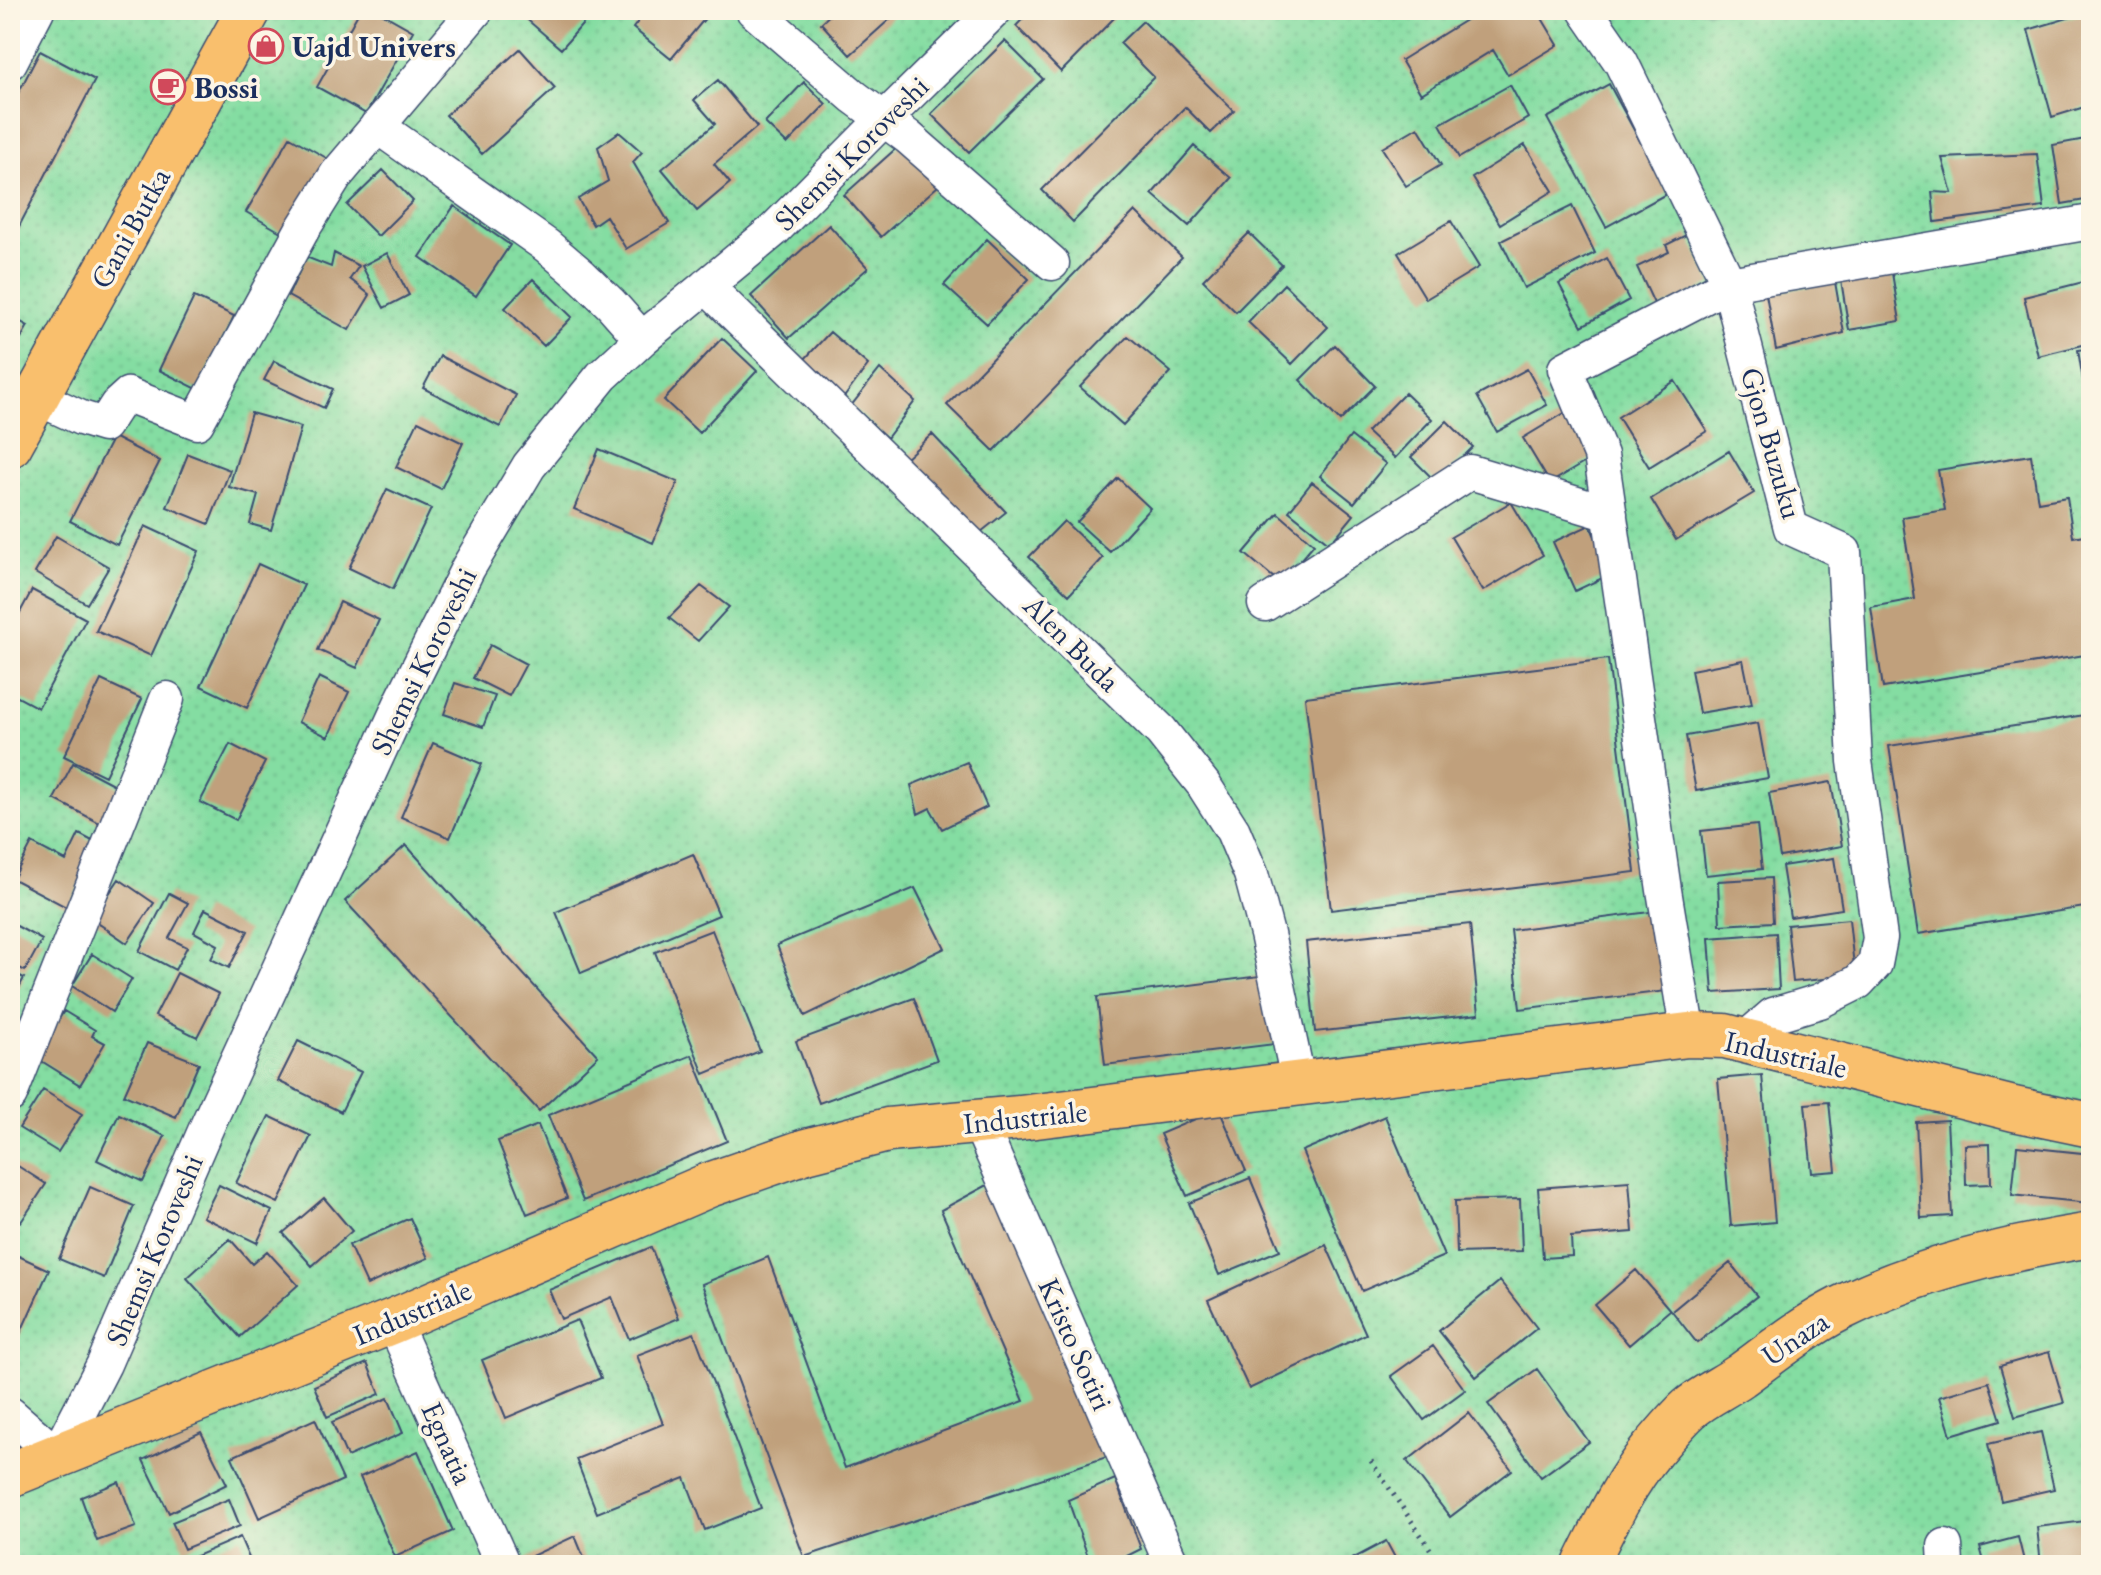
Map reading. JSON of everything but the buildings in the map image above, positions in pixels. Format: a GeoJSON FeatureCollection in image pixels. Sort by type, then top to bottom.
{"type":"FeatureCollection","features":[{"type":"Feature","properties":{"kind":"main road","name":"Gani Butka"},"geometry":{"type":"LineString","coordinates":[[10,445],[249,10]]}},
{"type":"Feature","properties":{"kind":"main road","name":"Industriale"},"geometry":{"type":"LineString","coordinates":[[10,1475],[393,1321],[709,1185],[806,1151],[888,1130],[1299,1084],[1688,1035],[1725,1036],[2014,1109],[2091,1125]]}},
{"type":"Feature","properties":{"kind":"main road","name":"Unaza"},"geometry":{"type":"LineString","coordinates":[[1585,1565],[1622,1492],[1652,1450],[1690,1409],[1788,1339],[1841,1308],[1900,1283],[2003,1253],[2091,1235]]}},
{"type":"Feature","properties":{"kind":"street"},"geometry":{"type":"LineString","coordinates":[[10,62],[37,10]]}},
{"type":"Feature","properties":{"kind":"street"},"geometry":{"type":"LineString","coordinates":[[36,397],[104,425],[128,395],[197,422],[302,230],[337,174],[476,10]]}},
{"type":"Feature","properties":{"kind":"street"},"geometry":{"type":"LineString","coordinates":[[753,10],[854,97],[908,137],[1052,263]]}},
{"type":"Feature","properties":{"kind":"street","name":"Shemsi Koroveshi"},"geometry":{"type":"LineString","coordinates":[[57,1455],[104,1364],[214,1110],[403,699],[468,568],[529,466],[602,376],[774,230],[995,10]]}},
{"type":"Feature","properties":{"kind":"street","name":"Gjon Buzuku"},"geometry":{"type":"LineString","coordinates":[[1585,10],[1621,62],[1729,284],[1791,528],[1844,552],[1855,761],[1880,938],[1875,964],[1858,982],[1820,1001],[1773,1015],[1743,1041]]}},
{"type":"Feature","properties":{"kind":"street"},"geometry":{"type":"LineString","coordinates":[[377,126],[547,246],[611,304],[642,339]]}},
{"type":"Feature","properties":{"kind":"street"},"geometry":{"type":"LineString","coordinates":[[1688,1035],[1601,455],[1565,369],[1729,284],[2091,222]]}},
{"type":"Feature","properties":{"kind":"street","name":"Alen Buda"},"geometry":{"type":"LineString","coordinates":[[706,286],[1161,731],[1203,784],[1233,831],[1251,874],[1299,1084]]}},
{"type":"Feature","properties":{"kind":"street"},"geometry":{"type":"LineString","coordinates":[[1265,604],[1470,472],[1610,514]]}},
{"type":"Feature","properties":{"kind":"street"},"geometry":{"type":"LineString","coordinates":[[10,1095],[167,699]]}},
{"type":"Feature","properties":{"kind":"street","name":"Kristo Sotiri"},"geometry":{"type":"LineString","coordinates":[[979,1122],[1172,1565]]}},
{"type":"Feature","properties":{"kind":"street","name":"Egnatia"},"geometry":{"type":"LineString","coordinates":[[393,1321],[503,1565]]}},
{"type":"Feature","properties":{"kind":"street"},"geometry":{"type":"LineString","coordinates":[[10,1414],[57,1455]]}},
{"type":"Feature","properties":{"kind":"path"},"geometry":{"type":"LineString","coordinates":[[1371,1461],[1441,1565]]}},
{"type":"Feature","properties":{"kind":"green space"},"geometry":{"type":"Polygon","coordinates":[[[10,10],[2091,10],[2091,1565],[10,1565],[10,10]]]}},
{"type":"Feature","properties":{"kind":"place","name":"Uajd Univers"},"geometry":{"type":"Point","coordinates":[266,46]}},
{"type":"Feature","properties":{"kind":"place","name":"Bossi"},"geometry":{"type":"Point","coordinates":[168,87]}}]}
